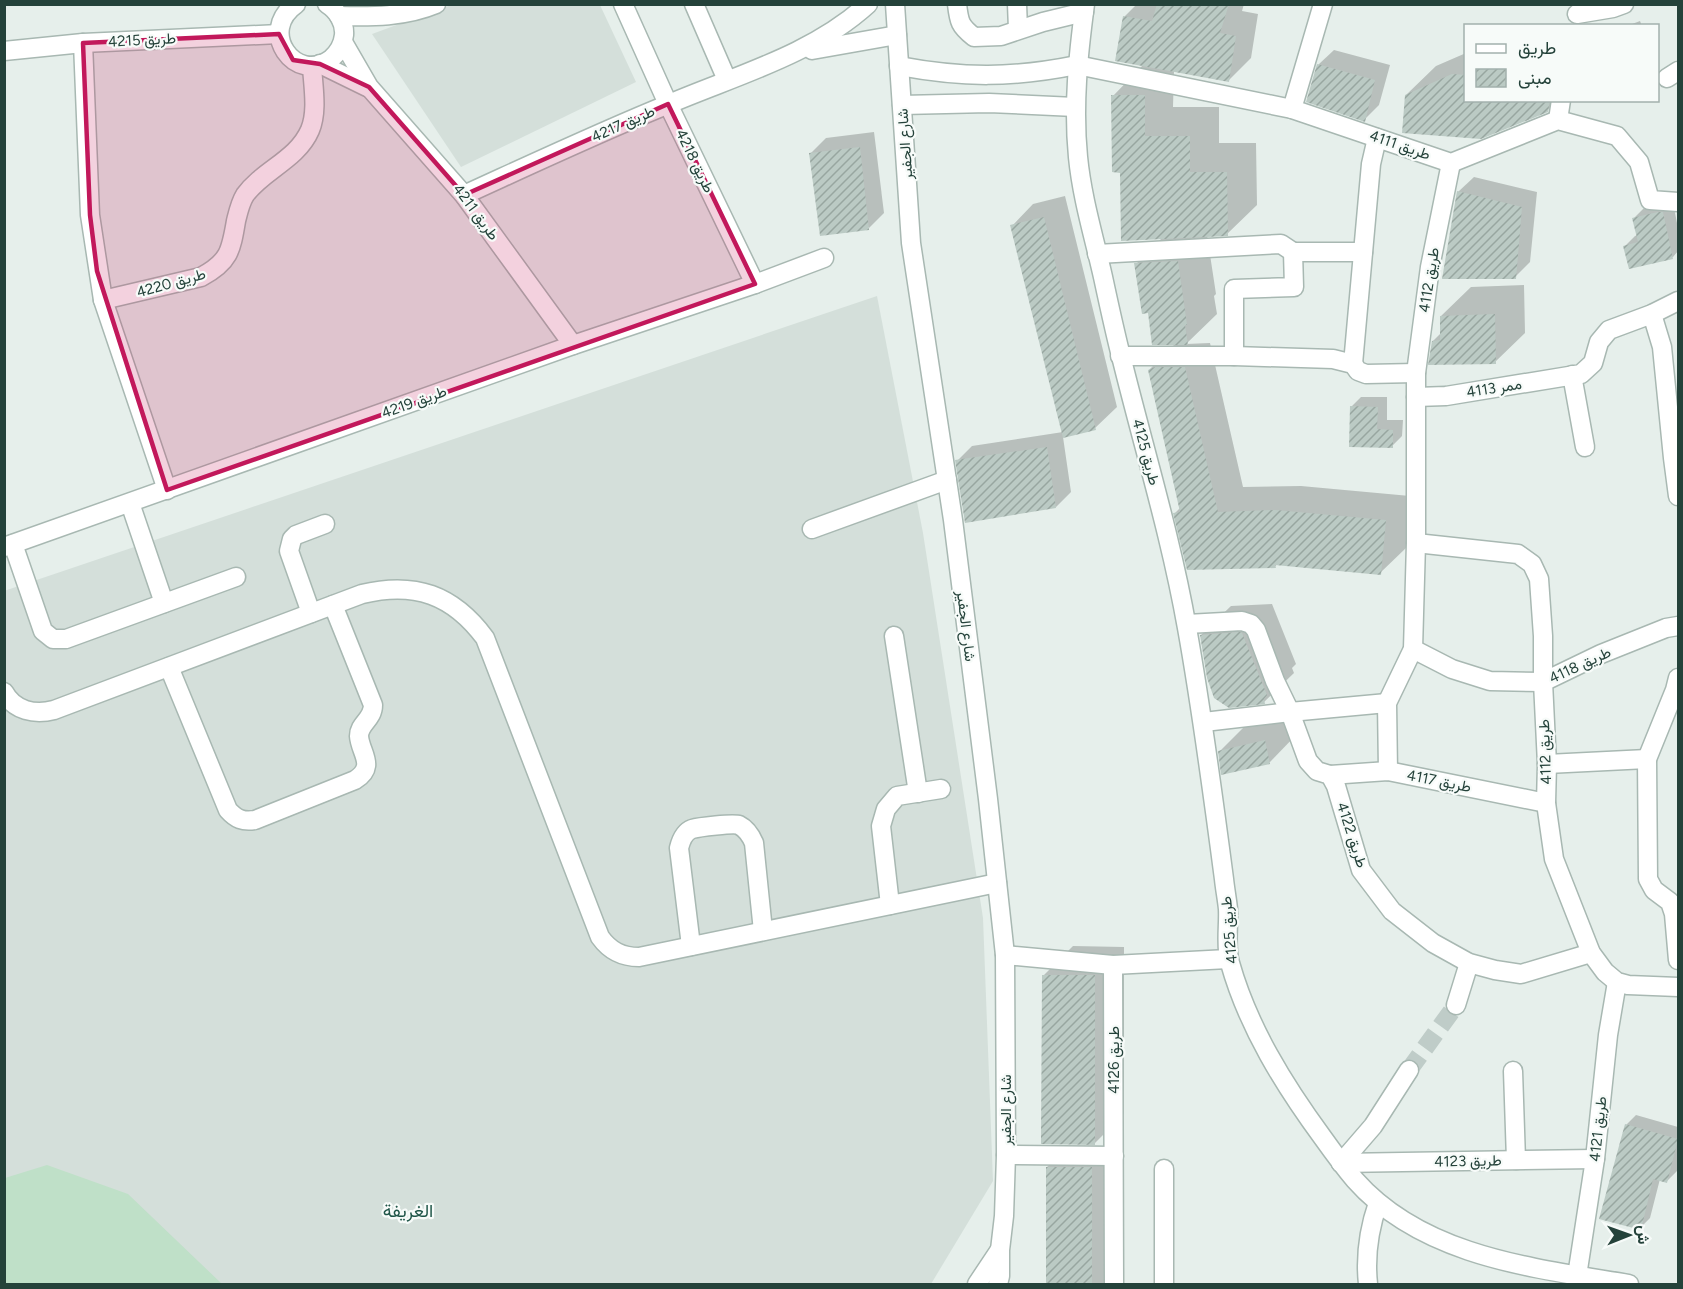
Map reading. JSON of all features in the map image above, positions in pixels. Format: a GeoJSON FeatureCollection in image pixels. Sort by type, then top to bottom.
{"type":"FeatureCollection","features":[{"type":"Feature","properties":{"kind":"street"},"geometry":{"type":"LineString","coordinates":[[331,8],[371,17],[402,14],[436,4]]}},
{"type":"Feature","properties":{"kind":"street","name":"طريق 4218"},"geometry":{"type":"LineString","coordinates":[[623,4],[668,104],[755,284]]}},
{"type":"Feature","properties":{"kind":"street"},"geometry":{"type":"LineString","coordinates":[[694,4],[727,81]]}},
{"type":"Feature","properties":{"kind":"street","name":"طريق 4217"},"geometry":{"type":"LineString","coordinates":[[464,195],[668,104],[784,58],[840,27],[868,4]]}},
{"type":"Feature","properties":{"kind":"street","name":"شارع الجفير"},"geometry":{"type":"LineString","coordinates":[[895,4],[911,243],[947,480],[986,776],[1005,955],[1006,1155],[998,1284]]}},
{"type":"Feature","properties":{"kind":"street"},"geometry":{"type":"LineString","coordinates":[[902,105],[989,103],[1075,107],[1077,65],[1085,8],[1001,36],[974,37],[959,22],[957,4]]}},
{"type":"Feature","properties":{"kind":"street"},"geometry":{"type":"LineString","coordinates":[[1017,4],[1018,29]]}},
{"type":"Feature","properties":{"kind":"street"},"geometry":{"type":"LineString","coordinates":[[1292,109],[1323,4]]}},
{"type":"Feature","properties":{"kind":"street"},"geometry":{"type":"LineString","coordinates":[[1577,15],[1624,4]]}},
{"type":"Feature","properties":{"kind":"street"},"geometry":{"type":"LineString","coordinates":[[279,34],[280,23],[285,13],[294,5]]}},
{"type":"Feature","properties":{"kind":"street"},"geometry":{"type":"LineString","coordinates":[[316,65],[334,56],[343,42],[344,33],[331,8]]}},
{"type":"Feature","properties":{"kind":"street","name":"طريق 4215"},"geometry":{"type":"LineString","coordinates":[[4,51],[83,43],[279,34]]}},
{"type":"Feature","properties":{"kind":"street","name":"طريق 4211"},"geometry":{"type":"LineString","coordinates":[[279,34],[281,44],[293,60],[302,64],[316,65],[369,87]]}},
{"type":"Feature","properties":{"kind":"street","name":"طريق 4217"},"geometry":{"type":"LineString","coordinates":[[784,58],[834,45],[897,35]]}},
{"type":"Feature","properties":{"kind":"street","name":"طريق 4211"},"geometry":{"type":"LineString","coordinates":[[343,42],[369,87],[464,195],[573,345]]}},
{"type":"Feature","properties":{"kind":"street"},"geometry":{"type":"LineString","coordinates":[[83,43],[90,215],[103,300],[167,490]]}},
{"type":"Feature","properties":{"kind":"street","name":"طريق 4220"},"geometry":{"type":"LineString","coordinates":[[103,300],[201,277],[216,269],[226,257],[233,241],[238,212],[244,197],[301,146],[309,132],[314,111],[316,65]]}},
{"type":"Feature","properties":{"kind":"street","name":"طريق 4111"},"geometry":{"type":"LineString","coordinates":[[899,66],[940,73],[991,76],[1039,72],[1077,65],[1292,109],[1451,163]]}},
{"type":"Feature","properties":{"kind":"street"},"geometry":{"type":"LineString","coordinates":[[989,103],[991,76]]}},
{"type":"Feature","properties":{"kind":"street"},"geometry":{"type":"LineString","coordinates":[[1558,120],[1562,102]]}},
{"type":"Feature","properties":{"kind":"street","name":"طريق 4125"},"geometry":{"type":"LineString","coordinates":[[1075,107],[1078,157],[1084,196],[1120,356],[1164,523],[1187,624],[1204,722],[1228,909],[1228,959],[1251,1022],[1289,1090],[1341,1163],[1378,1203],[1398,1219],[1465,1250],[1522,1265],[1629,1284]]}},
{"type":"Feature","properties":{"kind":"street"},"geometry":{"type":"LineString","coordinates":[[1451,163],[1558,120],[1617,136],[1639,162],[1650,200],[1678,205]]}},
{"type":"Feature","properties":{"kind":"street"},"geometry":{"type":"LineString","coordinates":[[1353,364],[1371,164],[1377,138]]}},
{"type":"Feature","properties":{"kind":"street","name":"طريق 4112"},"geometry":{"type":"LineString","coordinates":[[1389,771],[1386,703],[1413,649],[1416,543],[1416,373],[1430,267],[1451,163]]}},
{"type":"Feature","properties":{"kind":"street"},"geometry":{"type":"LineString","coordinates":[[1098,254],[1281,244],[1293,252],[1364,252]]}},
{"type":"Feature","properties":{"kind":"street"},"geometry":{"type":"LineString","coordinates":[[1234,356],[1234,289],[1294,287],[1293,252]]}},
{"type":"Feature","properties":{"kind":"street","name":"طريق 4219"},"geometry":{"type":"LineString","coordinates":[[9,546],[824,258]]}},
{"type":"Feature","properties":{"kind":"street","name":"ممر 4113"},"geometry":{"type":"LineString","coordinates":[[1416,397],[1446,396],[1581,374],[1593,363],[1599,342],[1609,330],[1652,314],[1678,301]]}},
{"type":"Feature","properties":{"kind":"street"},"geometry":{"type":"LineString","coordinates":[[1652,314],[1662,347],[1672,458],[1678,496]]}},
{"type":"Feature","properties":{"kind":"street"},"geometry":{"type":"LineString","coordinates":[[1120,356],[1333,359],[1353,364],[1358,371],[1366,374],[1416,373]]}},
{"type":"Feature","properties":{"kind":"street"},"geometry":{"type":"LineString","coordinates":[[1572,375],[1584,447]]}},
{"type":"Feature","properties":{"kind":"street"},"geometry":{"type":"LineString","coordinates":[[812,529],[947,480]]}},
{"type":"Feature","properties":{"kind":"street"},"geometry":{"type":"LineString","coordinates":[[130,503],[164,603]]}},
{"type":"Feature","properties":{"kind":"street"},"geometry":{"type":"LineString","coordinates":[[311,613],[289,551],[292,539],[296,535],[325,524]]}},
{"type":"Feature","properties":{"kind":"street","name":"طريق 4112"},"geometry":{"type":"LineString","coordinates":[[1416,543],[1518,554],[1532,564],[1539,579],[1543,636],[1546,802],[1554,859],[1591,953],[1605,972],[1617,982]]}},
{"type":"Feature","properties":{"kind":"street"},"geometry":{"type":"LineString","coordinates":[[9,546],[29,590],[43,631],[53,639],[59,640],[237,577]]}},
{"type":"Feature","properties":{"kind":"street"},"geometry":{"type":"LineString","coordinates":[[4,692],[12,702],[27,711],[45,712],[362,594],[397,588],[414,590],[447,602],[462,612],[485,638],[600,937],[620,955],[639,957],[997,883]]}},
{"type":"Feature","properties":{"kind":"street"},"geometry":{"type":"LineString","coordinates":[[169,667],[228,810],[241,820],[255,820],[355,780],[364,771],[366,759],[359,734],[363,725],[371,717],[372,705],[333,605]]}},
{"type":"Feature","properties":{"kind":"street"},"geometry":{"type":"LineString","coordinates":[[1187,624],[1242,621],[1251,624],[1256,630],[1308,761],[1317,771],[1330,775]]}},
{"type":"Feature","properties":{"kind":"street","name":"طريق 4118"},"geometry":{"type":"LineString","coordinates":[[1413,649],[1452,669],[1490,681],[1543,682],[1601,654],[1666,628],[1678,626]]}},
{"type":"Feature","properties":{"kind":"street"},"geometry":{"type":"LineString","coordinates":[[894,636],[918,793]]}},
{"type":"Feature","properties":{"kind":"street"},"geometry":{"type":"LineString","coordinates":[[1678,678],[1647,759],[1648,879],[1654,890],[1670,902],[1674,914],[1678,960]]}},
{"type":"Feature","properties":{"kind":"street"},"geometry":{"type":"LineString","coordinates":[[1204,722],[1386,703]]}},
{"type":"Feature","properties":{"kind":"street"},"geometry":{"type":"LineString","coordinates":[[1546,764],[1647,759]]}},
{"type":"Feature","properties":{"kind":"street","name":"طريق 4117"},"geometry":{"type":"LineString","coordinates":[[1330,775],[1389,771],[1546,802]]}},
{"type":"Feature","properties":{"kind":"street","name":"طريق 4122"},"geometry":{"type":"LineString","coordinates":[[1330,775],[1336,786],[1361,870],[1392,911],[1433,942],[1469,963],[1521,974],[1591,953]]}},
{"type":"Feature","properties":{"kind":"street"},"geometry":{"type":"LineString","coordinates":[[890,905],[881,826],[882,817],[897,796],[941,789]]}},
{"type":"Feature","properties":{"kind":"street"},"geometry":{"type":"LineString","coordinates":[[691,946],[679,848],[681,840],[692,829],[733,824],[746,830],[751,836],[754,843],[764,931]]}},
{"type":"Feature","properties":{"kind":"street"},"geometry":{"type":"LineString","coordinates":[[1005,955],[1113,965],[1228,959]]}},
{"type":"Feature","properties":{"kind":"street"},"geometry":{"type":"LineString","coordinates":[[1456,1005],[1469,963]]}},
{"type":"Feature","properties":{"kind":"street","name":"طريق 4126"},"geometry":{"type":"LineString","coordinates":[[1113,965],[1114,1284]]}},
{"type":"Feature","properties":{"kind":"street"},"geometry":{"type":"LineString","coordinates":[[1617,982],[1628,985],[1678,987]]}},
{"type":"Feature","properties":{"kind":"street","name":"طريق 4121"},"geometry":{"type":"LineString","coordinates":[[1577,1276],[1595,1159],[1608,1035],[1617,982]]}},
{"type":"Feature","properties":{"kind":"street"},"geometry":{"type":"LineString","coordinates":[[1341,1163],[1373,1126],[1409,1070]]}},
{"type":"Feature","properties":{"kind":"street"},"geometry":{"type":"LineString","coordinates":[[1513,1071],[1516,1160]]}},
{"type":"Feature","properties":{"kind":"street"},"geometry":{"type":"LineString","coordinates":[[1006,1155],[1114,1156]]}},
{"type":"Feature","properties":{"kind":"street","name":"طريق 4123"},"geometry":{"type":"LineString","coordinates":[[1341,1163],[1595,1159]]}},
{"type":"Feature","properties":{"kind":"street"},"geometry":{"type":"LineString","coordinates":[[1164,1170],[1164,1284]]}},
{"type":"Feature","properties":{"kind":"street"},"geometry":{"type":"LineString","coordinates":[[1368,1284],[1370,1229],[1378,1203]]}},
{"type":"Feature","properties":{"kind":"street","name":"شارع الجفير"},"geometry":{"type":"LineString","coordinates":[[977,1284],[1000,1250]]}},
{"type":"Feature","properties":{"kind":"highlighted area"},"geometry":{"type":"Polygon","coordinates":[[[279,34],[293,60],[320,64],[369,87],[464,195],[668,104],[755,284],[167,490],[97,271],[90,215],[83,43],[279,34]]]}},
{"type":"Feature","properties":{"kind":"shaded area"},"geometry":{"type":"Polygon","coordinates":[[[451,5],[600,5],[636,82],[461,167],[372,34],[451,5]]]}},
{"type":"Feature","properties":{"kind":"shaded area"},"geometry":{"type":"Polygon","coordinates":[[[877,296],[923,533],[983,918],[993,1181],[931,1284],[5,1284],[4,591],[877,296]]]}},
{"type":"Feature","properties":{"kind":"green space"},"geometry":{"type":"Polygon","coordinates":[[[47,1165],[128,1194],[222,1284],[5,1284],[5,1178],[47,1165]]]}},
{"type":"Feature","properties":{"kind":"building"},"geometry":{"type":"Polygon","coordinates":[[[1157,4],[1229,4],[1220,33],[1236,36],[1229,82],[1115,61],[1123,16],[1152,21],[1157,4]]]}},
{"type":"Feature","properties":{"kind":"building"},"geometry":{"type":"Polygon","coordinates":[[[1317,64],[1375,80],[1365,122],[1306,102],[1317,64]]]}},
{"type":"Feature","properties":{"kind":"building"},"geometry":{"type":"Polygon","coordinates":[[[1452,74],[1464,75],[1464,102],[1550,102],[1548,112],[1481,139],[1402,133],[1405,95],[1452,74]]]}},
{"type":"Feature","properties":{"kind":"building"},"geometry":{"type":"Polygon","coordinates":[[[1111,95],[1145,95],[1145,136],[1190,136],[1190,172],[1227,172],[1228,236],[1121,241],[1120,173],[1112,172],[1111,95]]]}},
{"type":"Feature","properties":{"kind":"building"},"geometry":{"type":"Polygon","coordinates":[[[860,147],[869,230],[820,236],[809,153],[860,147]]]}},
{"type":"Feature","properties":{"kind":"building"},"geometry":{"type":"Polygon","coordinates":[[[1457,191],[1522,207],[1516,279],[1442,279],[1457,191]]]}},
{"type":"Feature","properties":{"kind":"building"},"geometry":{"type":"Polygon","coordinates":[[[1663,212],[1673,259],[1629,269],[1623,246],[1638,242],[1632,218],[1663,212]]]}},
{"type":"Feature","properties":{"kind":"building"},"geometry":{"type":"Polygon","coordinates":[[[1044,217],[1096,430],[1063,438],[1010,225],[1044,217]]]}},
{"type":"Feature","properties":{"kind":"building"},"geometry":{"type":"Polygon","coordinates":[[[1178,261],[1188,345],[1152,345],[1148,313],[1142,314],[1134,263],[1178,261]]]}},
{"type":"Feature","properties":{"kind":"building"},"geometry":{"type":"Polygon","coordinates":[[[1495,314],[1496,364],[1428,365],[1432,341],[1440,340],[1440,316],[1495,314]]]}},
{"type":"Feature","properties":{"kind":"building"},"geometry":{"type":"Polygon","coordinates":[[[1155,367],[1185,367],[1218,512],[1275,510],[1386,520],[1381,575],[1275,565],[1276,568],[1187,570],[1173,513],[1180,512],[1148,370],[1155,367]]]}},
{"type":"Feature","properties":{"kind":"building"},"geometry":{"type":"Polygon","coordinates":[[[1350,406],[1378,407],[1377,429],[1393,430],[1393,448],[1349,447],[1350,406]]]}},
{"type":"Feature","properties":{"kind":"building"},"geometry":{"type":"Polygon","coordinates":[[[1047,447],[1056,508],[965,523],[955,460],[1047,447]]]}},
{"type":"Feature","properties":{"kind":"building"},"geometry":{"type":"Polygon","coordinates":[[[1240,632],[1267,695],[1264,699],[1265,704],[1229,708],[1214,698],[1207,678],[1200,635],[1240,632]]]}},
{"type":"Feature","properties":{"kind":"building"},"geometry":{"type":"Polygon","coordinates":[[[1265,740],[1270,764],[1221,775],[1218,751],[1265,740]]]}},
{"type":"Feature","properties":{"kind":"building"},"geometry":{"type":"Polygon","coordinates":[[[1042,975],[1095,975],[1095,1145],[1041,1144],[1042,975]]]}},
{"type":"Feature","properties":{"kind":"building"},"geometry":{"type":"Polygon","coordinates":[[[1625,1124],[1678,1139],[1667,1183],[1653,1179],[1641,1230],[1599,1219],[1625,1124]]]}},
{"type":"Feature","properties":{"kind":"building"},"geometry":{"type":"Polygon","coordinates":[[[1046,1167],[1092,1167],[1092,1284],[1046,1284],[1046,1167]]]}},
{"type":"Feature","properties":{"kind":"tunnel"},"geometry":{"type":"LineString","coordinates":[[1409,1070],[1456,1005]]}},
{"type":"Feature","properties":{"kind":"district","name":"الغريفة"},"geometry":{"type":"Point","coordinates":[408,1211]}}]}
